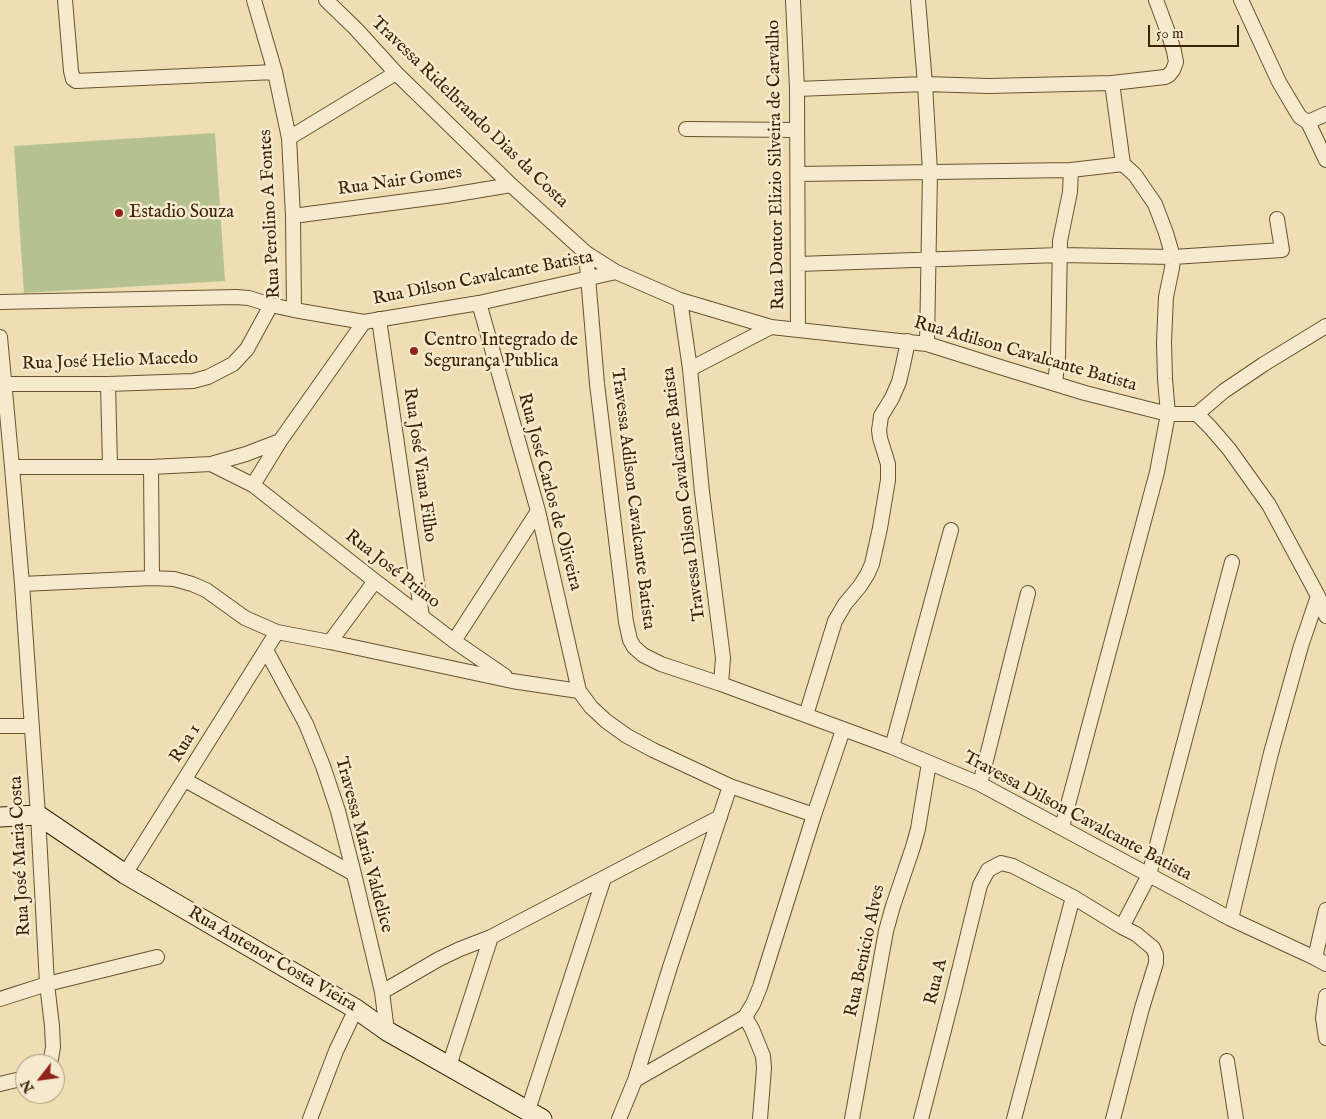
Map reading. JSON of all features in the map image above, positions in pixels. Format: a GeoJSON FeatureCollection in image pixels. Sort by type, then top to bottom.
{"type":"FeatureCollection","features":[{"type":"Feature","properties":{"kind":"main road"},"geometry":{"type":"LineString","coordinates":[[0,817],[38,815]]}},
{"type":"Feature","properties":{"kind":"main road","name":"Rua Antenor Costa Vieira"},"geometry":{"type":"LineString","coordinates":[[38,815],[125,874],[356,1009],[387,1031],[535,1115]]}},
{"type":"Feature","properties":{"kind":"street"},"geometry":{"type":"LineString","coordinates":[[65,0],[71,72],[73,79],[79,82],[275,72]]}},
{"type":"Feature","properties":{"kind":"street","name":"Rua Perolino A Fontes"},"geometry":{"type":"LineString","coordinates":[[254,0],[275,72],[289,138],[293,216],[294,310]]}},
{"type":"Feature","properties":{"kind":"street","name":"Travessa Ridelbrando Dias da Costa"},"geometry":{"type":"LineString","coordinates":[[326,0],[356,29],[396,73],[511,185],[586,253]]}},
{"type":"Feature","properties":{"kind":"street","name":"Rua Doutor Elizio Silveira de Carvalho"},"geometry":{"type":"LineString","coordinates":[[793,0],[797,89],[798,329]]}},
{"type":"Feature","properties":{"kind":"street"},"geometry":{"type":"LineString","coordinates":[[918,0],[930,172],[927,344]]}},
{"type":"Feature","properties":{"kind":"street"},"geometry":{"type":"LineString","coordinates":[[797,89],[925,84],[989,86],[1112,83],[1165,77],[1173,70],[1176,62],[1156,0]]}},
{"type":"Feature","properties":{"kind":"street"},"geometry":{"type":"LineString","coordinates":[[1241,0],[1279,82],[1300,117],[1308,122],[1326,160]]}},
{"type":"Feature","properties":{"kind":"street"},"geometry":{"type":"LineString","coordinates":[[289,138],[396,73]]}},
{"type":"Feature","properties":{"kind":"street"},"geometry":{"type":"LineString","coordinates":[[1062,827],[1157,472],[1168,414],[1164,379],[1164,342],[1166,297],[1173,257],[1155,204],[1135,175],[1123,164],[1112,83]]}},
{"type":"Feature","properties":{"kind":"street"},"geometry":{"type":"LineString","coordinates":[[1308,122],[1326,114]]}},
{"type":"Feature","properties":{"kind":"street"},"geometry":{"type":"LineString","coordinates":[[686,129],[797,130]]}},
{"type":"Feature","properties":{"kind":"street"},"geometry":{"type":"LineString","coordinates":[[798,174],[1071,170],[1123,164]]}},
{"type":"Feature","properties":{"kind":"street"},"geometry":{"type":"LineString","coordinates":[[1055,384],[1058,357],[1062,228],[1070,192],[1071,170]]}},
{"type":"Feature","properties":{"kind":"street","name":"Rua Nair Gomes"},"geometry":{"type":"LineString","coordinates":[[293,216],[445,196],[511,185]]}},
{"type":"Feature","properties":{"kind":"street"},"geometry":{"type":"LineString","coordinates":[[798,264],[1060,255],[1173,257],[1282,250],[1278,219]]}},
{"type":"Feature","properties":{"kind":"street","name":"Rua Adilson Cavalcante Batista"},"geometry":{"type":"LineString","coordinates":[[586,253],[616,272],[680,300],[771,327],[927,344],[1085,393],[1168,414],[1197,414]]}},
{"type":"Feature","properties":{"kind":"street","name":"Travessa Adilson Cavalcante Batista"},"geometry":{"type":"LineString","coordinates":[[586,253],[597,384],[626,622],[630,640],[634,647],[643,655]]}},
{"type":"Feature","properties":{"kind":"street","name":"Rua Dilson Cavalcante Batista"},"geometry":{"type":"LineString","coordinates":[[0,302],[236,297],[248,298],[294,310],[364,322],[479,303],[616,272]]}},
{"type":"Feature","properties":{"kind":"street","name":"Travessa Dilson Cavalcante Batista"},"geometry":{"type":"LineString","coordinates":[[680,300],[690,369],[702,492],[723,658],[721,684]]}},
{"type":"Feature","properties":{"kind":"street","name":"Rua José Carlos de Oliveira"},"geometry":{"type":"LineString","coordinates":[[479,303],[538,511],[579,691]]}},
{"type":"Feature","properties":{"kind":"street","name":"Rua José Helio Macedo"},"geometry":{"type":"LineString","coordinates":[[2,384],[108,384],[193,380],[208,377],[233,364],[247,349],[270,305]]}},
{"type":"Feature","properties":{"kind":"street","name":"Rua José Viana Filho"},"geometry":{"type":"LineString","coordinates":[[379,319],[422,617]]}},
{"type":"Feature","properties":{"kind":"street"},"geometry":{"type":"LineString","coordinates":[[253,485],[280,441],[364,322]]}},
{"type":"Feature","properties":{"kind":"street"},"geometry":{"type":"LineString","coordinates":[[1326,326],[1224,391],[1197,414],[1229,449],[1269,504],[1318,596],[1326,616]]}},
{"type":"Feature","properties":{"kind":"street"},"geometry":{"type":"LineString","coordinates":[[690,369],[771,327]]}},
{"type":"Feature","properties":{"kind":"street","name":"Rua José Maria Costa"},"geometry":{"type":"LineString","coordinates":[[0,337],[2,384],[12,467],[22,584],[38,815],[47,984],[52,1026],[52,1054]]}},
{"type":"Feature","properties":{"kind":"street"},"geometry":{"type":"LineString","coordinates":[[806,715],[835,621],[845,604],[868,576],[872,564],[888,480],[888,464],[879,430],[881,416],[899,382],[908,341]]}},
{"type":"Feature","properties":{"kind":"street"},"geometry":{"type":"LineString","coordinates":[[108,384],[110,466]]}},
{"type":"Feature","properties":{"kind":"street"},"geometry":{"type":"LineString","coordinates":[[12,467],[151,467],[211,464],[246,454],[280,441]]}},
{"type":"Feature","properties":{"kind":"street","name":"Rua José Primo"},"geometry":{"type":"LineString","coordinates":[[211,464],[253,485],[422,617],[512,681]]}},
{"type":"Feature","properties":{"kind":"street"},"geometry":{"type":"LineString","coordinates":[[151,467],[152,578]]}},
{"type":"Feature","properties":{"kind":"street"},"geometry":{"type":"LineString","coordinates":[[454,641],[538,511]]}},
{"type":"Feature","properties":{"kind":"street"},"geometry":{"type":"LineString","coordinates":[[892,747],[952,530]]}},
{"type":"Feature","properties":{"kind":"street"},"geometry":{"type":"LineString","coordinates":[[1122,927],[1149,875],[1232,562]]}},
{"type":"Feature","properties":{"kind":"street"},"geometry":{"type":"LineString","coordinates":[[22,584],[152,578],[174,579],[206,590],[245,618],[277,632],[512,681],[579,691],[606,722],[653,750],[730,786],[814,815]]}},
{"type":"Feature","properties":{"kind":"street"},"geometry":{"type":"LineString","coordinates":[[330,642],[375,581]]}},
{"type":"Feature","properties":{"kind":"street"},"geometry":{"type":"LineString","coordinates":[[980,784],[1028,593]]}},
{"type":"Feature","properties":{"kind":"street"},"geometry":{"type":"LineString","coordinates":[[1231,919],[1271,753],[1301,646],[1318,596]]}},
{"type":"Feature","properties":{"kind":"street","name":"Rua 1"},"geometry":{"type":"LineString","coordinates":[[125,874],[277,632]]}},
{"type":"Feature","properties":{"kind":"street","name":"Travessa Maria Valdelice"},"geometry":{"type":"LineString","coordinates":[[266,650],[306,724],[338,811],[382,992],[387,1031]]}},
{"type":"Feature","properties":{"kind":"street","name":"Travessa Dilson Cavalcante Batista"},"geometry":{"type":"LineString","coordinates":[[643,655],[661,664],[892,747],[980,784],[1231,919],[1321,961]]}},
{"type":"Feature","properties":{"kind":"street"},"geometry":{"type":"LineString","coordinates":[[0,726],[31,726]]}},
{"type":"Feature","properties":{"kind":"street"},"geometry":{"type":"LineString","coordinates":[[635,1080],[745,1017],[753,1004],[843,730]]}},
{"type":"Feature","properties":{"kind":"street","name":"Rua Benicio Alves"},"geometry":{"type":"LineString","coordinates":[[852,1119],[886,931],[918,829],[929,763]]}},
{"type":"Feature","properties":{"kind":"street"},"geometry":{"type":"LineString","coordinates":[[185,780],[354,874]]}},
{"type":"Feature","properties":{"kind":"street"},"geometry":{"type":"LineString","coordinates":[[619,1119],[635,1080],[730,786]]}},
{"type":"Feature","properties":{"kind":"street"},"geometry":{"type":"LineString","coordinates":[[382,992],[439,959],[491,937],[720,817]]}},
{"type":"Feature","properties":{"kind":"street","name":"Rua A"},"geometry":{"type":"LineString","coordinates":[[920,1119],[980,885],[988,870],[1001,863],[1013,866],[1073,897]]}},
{"type":"Feature","properties":{"kind":"street"},"geometry":{"type":"LineString","coordinates":[[535,1115],[604,878]]}},
{"type":"Feature","properties":{"kind":"street"},"geometry":{"type":"LineString","coordinates":[[1014,1119],[1073,897],[1136,934],[1153,948],[1156,955],[1156,963],[1142,1008],[1113,1119]]}},
{"type":"Feature","properties":{"kind":"street"},"geometry":{"type":"LineString","coordinates":[[1321,961],[1326,910]]}},
{"type":"Feature","properties":{"kind":"street"},"geometry":{"type":"LineString","coordinates":[[449,1066],[491,937]]}},
{"type":"Feature","properties":{"kind":"street"},"geometry":{"type":"LineString","coordinates":[[0,999],[47,984],[157,958]]}},
{"type":"Feature","properties":{"kind":"street"},"geometry":{"type":"LineString","coordinates":[[1326,996],[1323,1018],[1326,1038]]}},
{"type":"Feature","properties":{"kind":"street"},"geometry":{"type":"LineString","coordinates":[[310,1119],[336,1051],[356,1009]]}},
{"type":"Feature","properties":{"kind":"street"},"geometry":{"type":"LineString","coordinates":[[745,1017],[763,1056],[764,1068],[760,1119]]}},
{"type":"Feature","properties":{"kind":"street"},"geometry":{"type":"LineString","coordinates":[[1227,1061],[1236,1119]]}},
{"type":"Feature","properties":{"kind":"street"},"geometry":{"type":"LineString","coordinates":[[0,1084],[15,1080]]}},
{"type":"Feature","properties":{"kind":"green space","name":"Estadio Souza"},"geometry":{"type":"Polygon","coordinates":[[[215,133],[225,281],[24,293],[14,146],[215,133]]]}},
{"type":"Feature","properties":{"kind":"place","name":"Estadio Souza"},"geometry":{"type":"Point","coordinates":[119,213]}},
{"type":"Feature","properties":{"kind":"place","name":"Centro Integrado de Segurança Publica"},"geometry":{"type":"Point","coordinates":[414,351]}}]}
